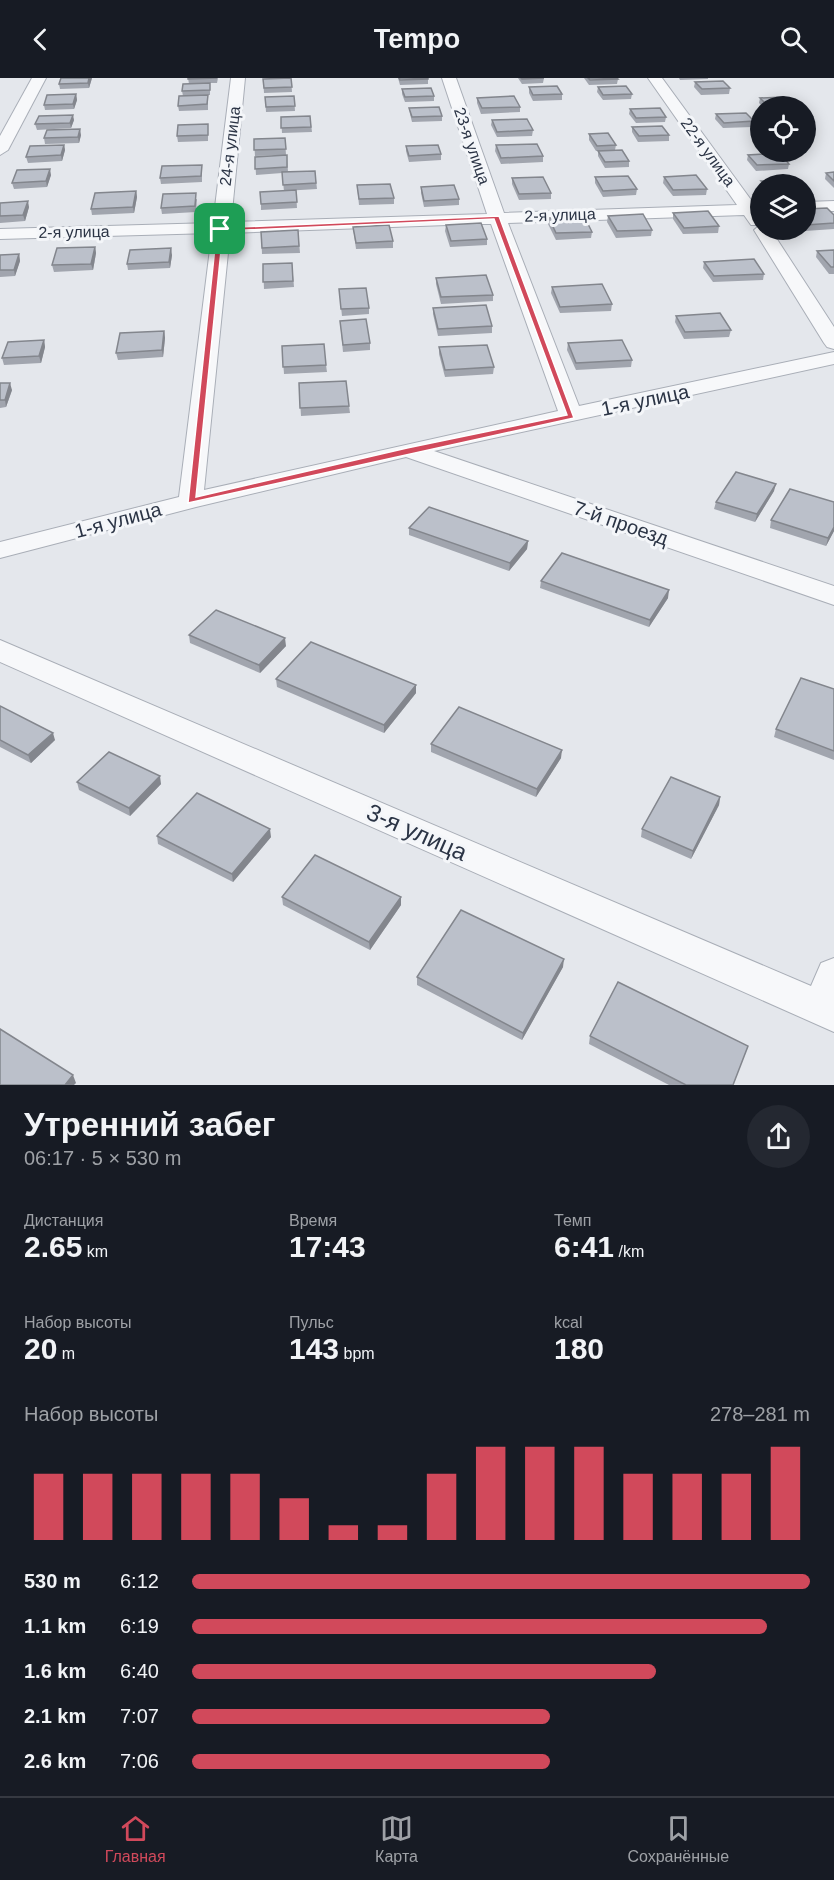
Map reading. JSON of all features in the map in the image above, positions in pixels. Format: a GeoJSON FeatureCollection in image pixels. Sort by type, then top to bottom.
{"type":"FeatureCollection","features":[{"type":"Feature","properties":{"kind":"street"},"geometry":{"type":"LineString","coordinates":[[0,150],[39,78]]}},
{"type":"Feature","properties":{"kind":"street","name":"24-я улица"},"geometry":{"type":"LineString","coordinates":[[191,501],[238,78]]}},
{"type":"Feature","properties":{"kind":"street","name":"23-я улица"},"geometry":{"type":"LineString","coordinates":[[448,78],[571,416]]}},
{"type":"Feature","properties":{"kind":"street","name":"22-я улица"},"geometry":{"type":"LineString","coordinates":[[655,78],[750,202]]}},
{"type":"Feature","properties":{"kind":"street"},"geometry":{"type":"LineString","coordinates":[[816,207],[834,207]]}},
{"type":"Feature","properties":{"kind":"street","name":"2-я улица"},"geometry":{"type":"LineString","coordinates":[[0,234],[220,229],[750,209]]}},
{"type":"Feature","properties":{"kind":"street","name":"22-я улица"},"geometry":{"type":"LineString","coordinates":[[770,240],[834,343]]}},
{"type":"Feature","properties":{"kind":"street","name":"1-я улица"},"geometry":{"type":"LineString","coordinates":[[0,550],[191,501],[407,450],[834,358]]}},
{"type":"Feature","properties":{"kind":"street","name":"7-й проезд"},"geometry":{"type":"LineString","coordinates":[[407,450],[834,597]]}},
{"type":"Feature","properties":{"kind":"street","name":"3-я улица"},"geometry":{"type":"LineString","coordinates":[[0,650],[830,999]]}},
{"type":"Feature","properties":{"kind":"building"},"geometry":{"type":"Polygon","coordinates":[[[61,78],[89,78],[88,83],[59,84],[61,78]]]}},
{"type":"Feature","properties":{"kind":"building"},"geometry":{"type":"Polygon","coordinates":[[[291,78],[292,87],[264,88],[263,79],[291,78]]]}},
{"type":"Feature","properties":{"kind":"building"},"geometry":{"type":"Polygon","coordinates":[[[399,78],[428,78],[428,79],[400,80],[399,78]]]}},
{"type":"Feature","properties":{"kind":"building"},"geometry":{"type":"Polygon","coordinates":[[[588,78],[617,78],[618,79],[590,80],[588,78]]]}},
{"type":"Feature","properties":{"kind":"building"},"geometry":{"type":"Polygon","coordinates":[[[723,81],[730,88],[702,89],[695,82],[723,81]]]}},
{"type":"Feature","properties":{"kind":"building"},"geometry":{"type":"Polygon","coordinates":[[[210,83],[210,90],[182,91],[183,84],[210,83]]]}},
{"type":"Feature","properties":{"kind":"building"},"geometry":{"type":"Polygon","coordinates":[[[557,86],[562,94],[533,95],[529,87],[557,86]]]}},
{"type":"Feature","properties":{"kind":"building"},"geometry":{"type":"Polygon","coordinates":[[[626,86],[632,94],[603,95],[598,87],[626,86]]]}},
{"type":"Feature","properties":{"kind":"building"},"geometry":{"type":"Polygon","coordinates":[[[431,88],[434,96],[405,97],[402,89],[431,88]]]}},
{"type":"Feature","properties":{"kind":"building"},"geometry":{"type":"Polygon","coordinates":[[[76,94],[73,104],[44,105],[47,95],[76,94]]]}},
{"type":"Feature","properties":{"kind":"building"},"geometry":{"type":"Polygon","coordinates":[[[208,95],[207,104],[178,106],[179,96],[208,95]]]}},
{"type":"Feature","properties":{"kind":"building"},"geometry":{"type":"Polygon","coordinates":[[[294,96],[295,106],[266,107],[265,97],[294,96]]]}},
{"type":"Feature","properties":{"kind":"building"},"geometry":{"type":"Polygon","coordinates":[[[514,96],[520,107],[482,108],[477,98],[514,96]]]}},
{"type":"Feature","properties":{"kind":"building"},"geometry":{"type":"Polygon","coordinates":[[[439,107],[442,116],[412,117],[409,108],[439,107]]]}},
{"type":"Feature","properties":{"kind":"building"},"geometry":{"type":"Polygon","coordinates":[[[660,108],[666,117],[636,118],[630,109],[660,108]]]}},
{"type":"Feature","properties":{"kind":"building"},"geometry":{"type":"Polygon","coordinates":[[[746,113],[750,117],[750,121],[724,123],[716,114],[746,113]]]}},
{"type":"Feature","properties":{"kind":"building"},"geometry":{"type":"Polygon","coordinates":[[[73,115],[70,123],[35,124],[39,116],[73,115]]]}},
{"type":"Feature","properties":{"kind":"building"},"geometry":{"type":"Polygon","coordinates":[[[310,116],[311,127],[281,128],[281,117],[310,116]]]}},
{"type":"Feature","properties":{"kind":"building"},"geometry":{"type":"Polygon","coordinates":[[[527,119],[533,130],[497,132],[492,120],[527,119]]]}},
{"type":"Feature","properties":{"kind":"building"},"geometry":{"type":"Polygon","coordinates":[[[208,124],[208,135],[177,136],[178,125],[208,124]]]}},
{"type":"Feature","properties":{"kind":"building"},"geometry":{"type":"Polygon","coordinates":[[[662,126],[669,135],[639,136],[632,127],[662,126]]]}},
{"type":"Feature","properties":{"kind":"building"},"geometry":{"type":"Polygon","coordinates":[[[80,129],[78,137],[44,138],[47,130],[80,129]]]}},
{"type":"Feature","properties":{"kind":"building"},"geometry":{"type":"Polygon","coordinates":[[[608,133],[616,145],[597,146],[589,134],[608,133]]]}},
{"type":"Feature","properties":{"kind":"building"},"geometry":{"type":"Polygon","coordinates":[[[285,138],[286,149],[254,150],[254,139],[285,138]]]}},
{"type":"Feature","properties":{"kind":"building"},"geometry":{"type":"Polygon","coordinates":[[[537,144],[543,156],[501,158],[496,145],[537,144]]]}},
{"type":"Feature","properties":{"kind":"building"},"geometry":{"type":"Polygon","coordinates":[[[64,145],[61,155],[26,157],[30,146],[64,145]]]}},
{"type":"Feature","properties":{"kind":"building"},"geometry":{"type":"Polygon","coordinates":[[[438,145],[441,154],[409,156],[406,146],[438,145]]]}},
{"type":"Feature","properties":{"kind":"building"},"geometry":{"type":"Polygon","coordinates":[[[622,150],[629,161],[605,162],[598,151],[622,150]]]}},
{"type":"Feature","properties":{"kind":"building"},"geometry":{"type":"Polygon","coordinates":[[[287,155],[287,167],[255,169],[255,157],[287,155]]]}},
{"type":"Feature","properties":{"kind":"building"},"geometry":{"type":"Polygon","coordinates":[[[754,162],[787,162],[789,164],[757,165],[754,162]]]}},
{"type":"Feature","properties":{"kind":"building"},"geometry":{"type":"Polygon","coordinates":[[[202,165],[201,176],[160,178],[162,166],[202,165]]]}},
{"type":"Feature","properties":{"kind":"building"},"geometry":{"type":"Polygon","coordinates":[[[50,169],[46,181],[12,183],[17,170],[50,169]]]}},
{"type":"Feature","properties":{"kind":"building"},"geometry":{"type":"Polygon","coordinates":[[[315,171],[316,183],[283,185],[282,172],[315,171]]]}},
{"type":"Feature","properties":{"kind":"building"},"geometry":{"type":"Polygon","coordinates":[[[834,172],[834,181],[826,173],[834,172]]]}},
{"type":"Feature","properties":{"kind":"building"},"geometry":{"type":"Polygon","coordinates":[[[696,175],[707,189],[673,190],[664,177],[696,175]]]}},
{"type":"Feature","properties":{"kind":"building"},"geometry":{"type":"Polygon","coordinates":[[[628,176],[637,189],[603,191],[595,177],[628,176]]]}},
{"type":"Feature","properties":{"kind":"building"},"geometry":{"type":"Polygon","coordinates":[[[543,177],[551,193],[519,194],[512,178],[543,177]]]}},
{"type":"Feature","properties":{"kind":"building"},"geometry":{"type":"Polygon","coordinates":[[[390,184],[394,198],[359,199],[357,185],[390,184]]]}},
{"type":"Feature","properties":{"kind":"building"},"geometry":{"type":"Polygon","coordinates":[[[454,185],[459,199],[424,201],[421,187],[454,185]]]}},
{"type":"Feature","properties":{"kind":"building"},"geometry":{"type":"Polygon","coordinates":[[[296,190],[297,202],[261,204],[260,192],[296,190]]]}},
{"type":"Feature","properties":{"kind":"building"},"geometry":{"type":"Polygon","coordinates":[[[136,191],[133,207],[91,209],[95,193],[136,191]]]}},
{"type":"Feature","properties":{"kind":"building"},"geometry":{"type":"Polygon","coordinates":[[[196,193],[195,206],[161,208],[163,194],[196,193]]]}},
{"type":"Feature","properties":{"kind":"building"},"geometry":{"type":"Polygon","coordinates":[[[28,201],[23,215],[0,216],[0,203],[28,201]]]}},
{"type":"Feature","properties":{"kind":"building"},"geometry":{"type":"Polygon","coordinates":[[[827,208],[834,215],[834,223],[816,224],[816,209],[827,208]]]}},
{"type":"Feature","properties":{"kind":"building"},"geometry":{"type":"Polygon","coordinates":[[[708,211],[719,226],[684,228],[673,213],[708,211]]]}},
{"type":"Feature","properties":{"kind":"building"},"geometry":{"type":"Polygon","coordinates":[[[643,214],[652,230],[617,231],[608,216],[643,214]]]}},
{"type":"Feature","properties":{"kind":"building"},"geometry":{"type":"Polygon","coordinates":[[[584,216],[592,232],[556,233],[549,218],[584,216]]]}},
{"type":"Feature","properties":{"kind":"building"},"geometry":{"type":"Polygon","coordinates":[[[481,223],[487,239],[451,241],[446,225],[481,223]]]}},
{"type":"Feature","properties":{"kind":"building"},"geometry":{"type":"Polygon","coordinates":[[[389,225],[393,241],[356,243],[353,227],[389,225]]]}},
{"type":"Feature","properties":{"kind":"building"},"geometry":{"type":"Polygon","coordinates":[[[298,230],[299,246],[262,248],[261,232],[298,230]]]}},
{"type":"Feature","properties":{"kind":"building"},"geometry":{"type":"Polygon","coordinates":[[[95,247],[91,264],[52,265],[57,248],[95,247]]]}},
{"type":"Feature","properties":{"kind":"building"},"geometry":{"type":"Polygon","coordinates":[[[171,248],[169,262],[127,264],[130,250],[171,248]]]}},
{"type":"Feature","properties":{"kind":"building"},"geometry":{"type":"Polygon","coordinates":[[[834,250],[834,267],[831,267],[817,251],[834,250]]]}},
{"type":"Feature","properties":{"kind":"building"},"geometry":{"type":"Polygon","coordinates":[[[19,254],[14,270],[0,270],[0,255],[19,254]]]}},
{"type":"Feature","properties":{"kind":"building"},"geometry":{"type":"Polygon","coordinates":[[[754,259],[764,274],[714,276],[704,262],[754,259]]]}},
{"type":"Feature","properties":{"kind":"building"},"geometry":{"type":"Polygon","coordinates":[[[292,263],[293,281],[263,282],[263,264],[292,263]]]}},
{"type":"Feature","properties":{"kind":"building"},"geometry":{"type":"Polygon","coordinates":[[[486,275],[493,295],[441,297],[436,278],[486,275]]]}},
{"type":"Feature","properties":{"kind":"building"},"geometry":{"type":"Polygon","coordinates":[[[602,284],[612,304],[560,307],[552,287],[602,284]]]}},
{"type":"Feature","properties":{"kind":"building"},"geometry":{"type":"Polygon","coordinates":[[[366,288],[369,308],[341,309],[339,289],[366,288]]]}},
{"type":"Feature","properties":{"kind":"building"},"geometry":{"type":"Polygon","coordinates":[[[486,305],[492,326],[438,329],[433,308],[486,305]]]}},
{"type":"Feature","properties":{"kind":"building"},"geometry":{"type":"Polygon","coordinates":[[[720,313],[731,330],[685,332],[676,316],[720,313]]]}},
{"type":"Feature","properties":{"kind":"building"},"geometry":{"type":"Polygon","coordinates":[[[366,319],[370,343],[343,345],[340,321],[366,319]]]}},
{"type":"Feature","properties":{"kind":"building"},"geometry":{"type":"Polygon","coordinates":[[[164,331],[162,350],[116,353],[120,333],[164,331]]]}},
{"type":"Feature","properties":{"kind":"building"},"geometry":{"type":"Polygon","coordinates":[[[44,340],[39,356],[2,358],[8,342],[44,340]]]}},
{"type":"Feature","properties":{"kind":"building"},"geometry":{"type":"Polygon","coordinates":[[[622,340],[632,360],[576,363],[568,343],[622,340]]]}},
{"type":"Feature","properties":{"kind":"building"},"geometry":{"type":"Polygon","coordinates":[[[324,344],[326,365],[283,367],[282,346],[324,344]]]}},
{"type":"Feature","properties":{"kind":"building"},"geometry":{"type":"Polygon","coordinates":[[[487,345],[494,367],[445,370],[439,347],[487,345]]]}},
{"type":"Feature","properties":{"kind":"building"},"geometry":{"type":"Polygon","coordinates":[[[346,381],[349,406],[300,408],[299,383],[346,381]]]}},
{"type":"Feature","properties":{"kind":"building"},"geometry":{"type":"Polygon","coordinates":[[[0,383],[10,383],[5,400],[0,400],[0,383]]]}},
{"type":"Feature","properties":{"kind":"building"},"geometry":{"type":"Polygon","coordinates":[[[736,472],[776,484],[757,514],[716,502],[736,472]]]}},
{"type":"Feature","properties":{"kind":"building"},"geometry":{"type":"Polygon","coordinates":[[[790,489],[834,502],[834,527],[828,538],[771,520],[790,489]]]}},
{"type":"Feature","properties":{"kind":"building"},"geometry":{"type":"Polygon","coordinates":[[[429,507],[528,541],[510,563],[409,528],[429,507]]]}},
{"type":"Feature","properties":{"kind":"building"},"geometry":{"type":"Polygon","coordinates":[[[562,553],[669,590],[650,620],[541,581],[562,553]]]}},
{"type":"Feature","properties":{"kind":"building"},"geometry":{"type":"Polygon","coordinates":[[[216,610],[285,638],[259,665],[189,635],[216,610]]]}},
{"type":"Feature","properties":{"kind":"building"},"geometry":{"type":"Polygon","coordinates":[[[311,642],[416,685],[384,725],[276,679],[311,642]]]}},
{"type":"Feature","properties":{"kind":"building"},"geometry":{"type":"Polygon","coordinates":[[[801,678],[834,689],[834,751],[776,729],[801,678]]]}},
{"type":"Feature","properties":{"kind":"building"},"geometry":{"type":"Polygon","coordinates":[[[0,706],[53,733],[28,755],[0,740],[0,706]]]}},
{"type":"Feature","properties":{"kind":"building"},"geometry":{"type":"Polygon","coordinates":[[[459,707],[562,750],[537,789],[431,744],[459,707]]]}},
{"type":"Feature","properties":{"kind":"building"},"geometry":{"type":"Polygon","coordinates":[[[109,752],[160,776],[129,808],[77,782],[109,752]]]}},
{"type":"Feature","properties":{"kind":"building"},"geometry":{"type":"Polygon","coordinates":[[[671,777],[720,797],[693,851],[642,829],[671,777]]]}},
{"type":"Feature","properties":{"kind":"building"},"geometry":{"type":"Polygon","coordinates":[[[197,793],[270,829],[232,874],[157,836],[197,793]]]}},
{"type":"Feature","properties":{"kind":"building"},"geometry":{"type":"Polygon","coordinates":[[[315,855],[401,897],[369,942],[282,897],[315,855]]]}},
{"type":"Feature","properties":{"kind":"building"},"geometry":{"type":"Polygon","coordinates":[[[461,910],[564,959],[523,1033],[417,977],[461,910]]]}},
{"type":"Feature","properties":{"kind":"building"},"geometry":{"type":"Polygon","coordinates":[[[618,982],[748,1046],[733,1085],[686,1085],[590,1036],[618,982]]]}},
{"type":"Feature","properties":{"kind":"building"},"geometry":{"type":"Polygon","coordinates":[[[0,1029],[73,1075],[65,1085],[0,1085],[0,1029]]]}},
{"type":"Feature","properties":{"kind":"route"},"geometry":{"type":"LineString","coordinates":[[497,217],[571,416],[407,450],[191,501],[220,229],[497,217]]}}]}
